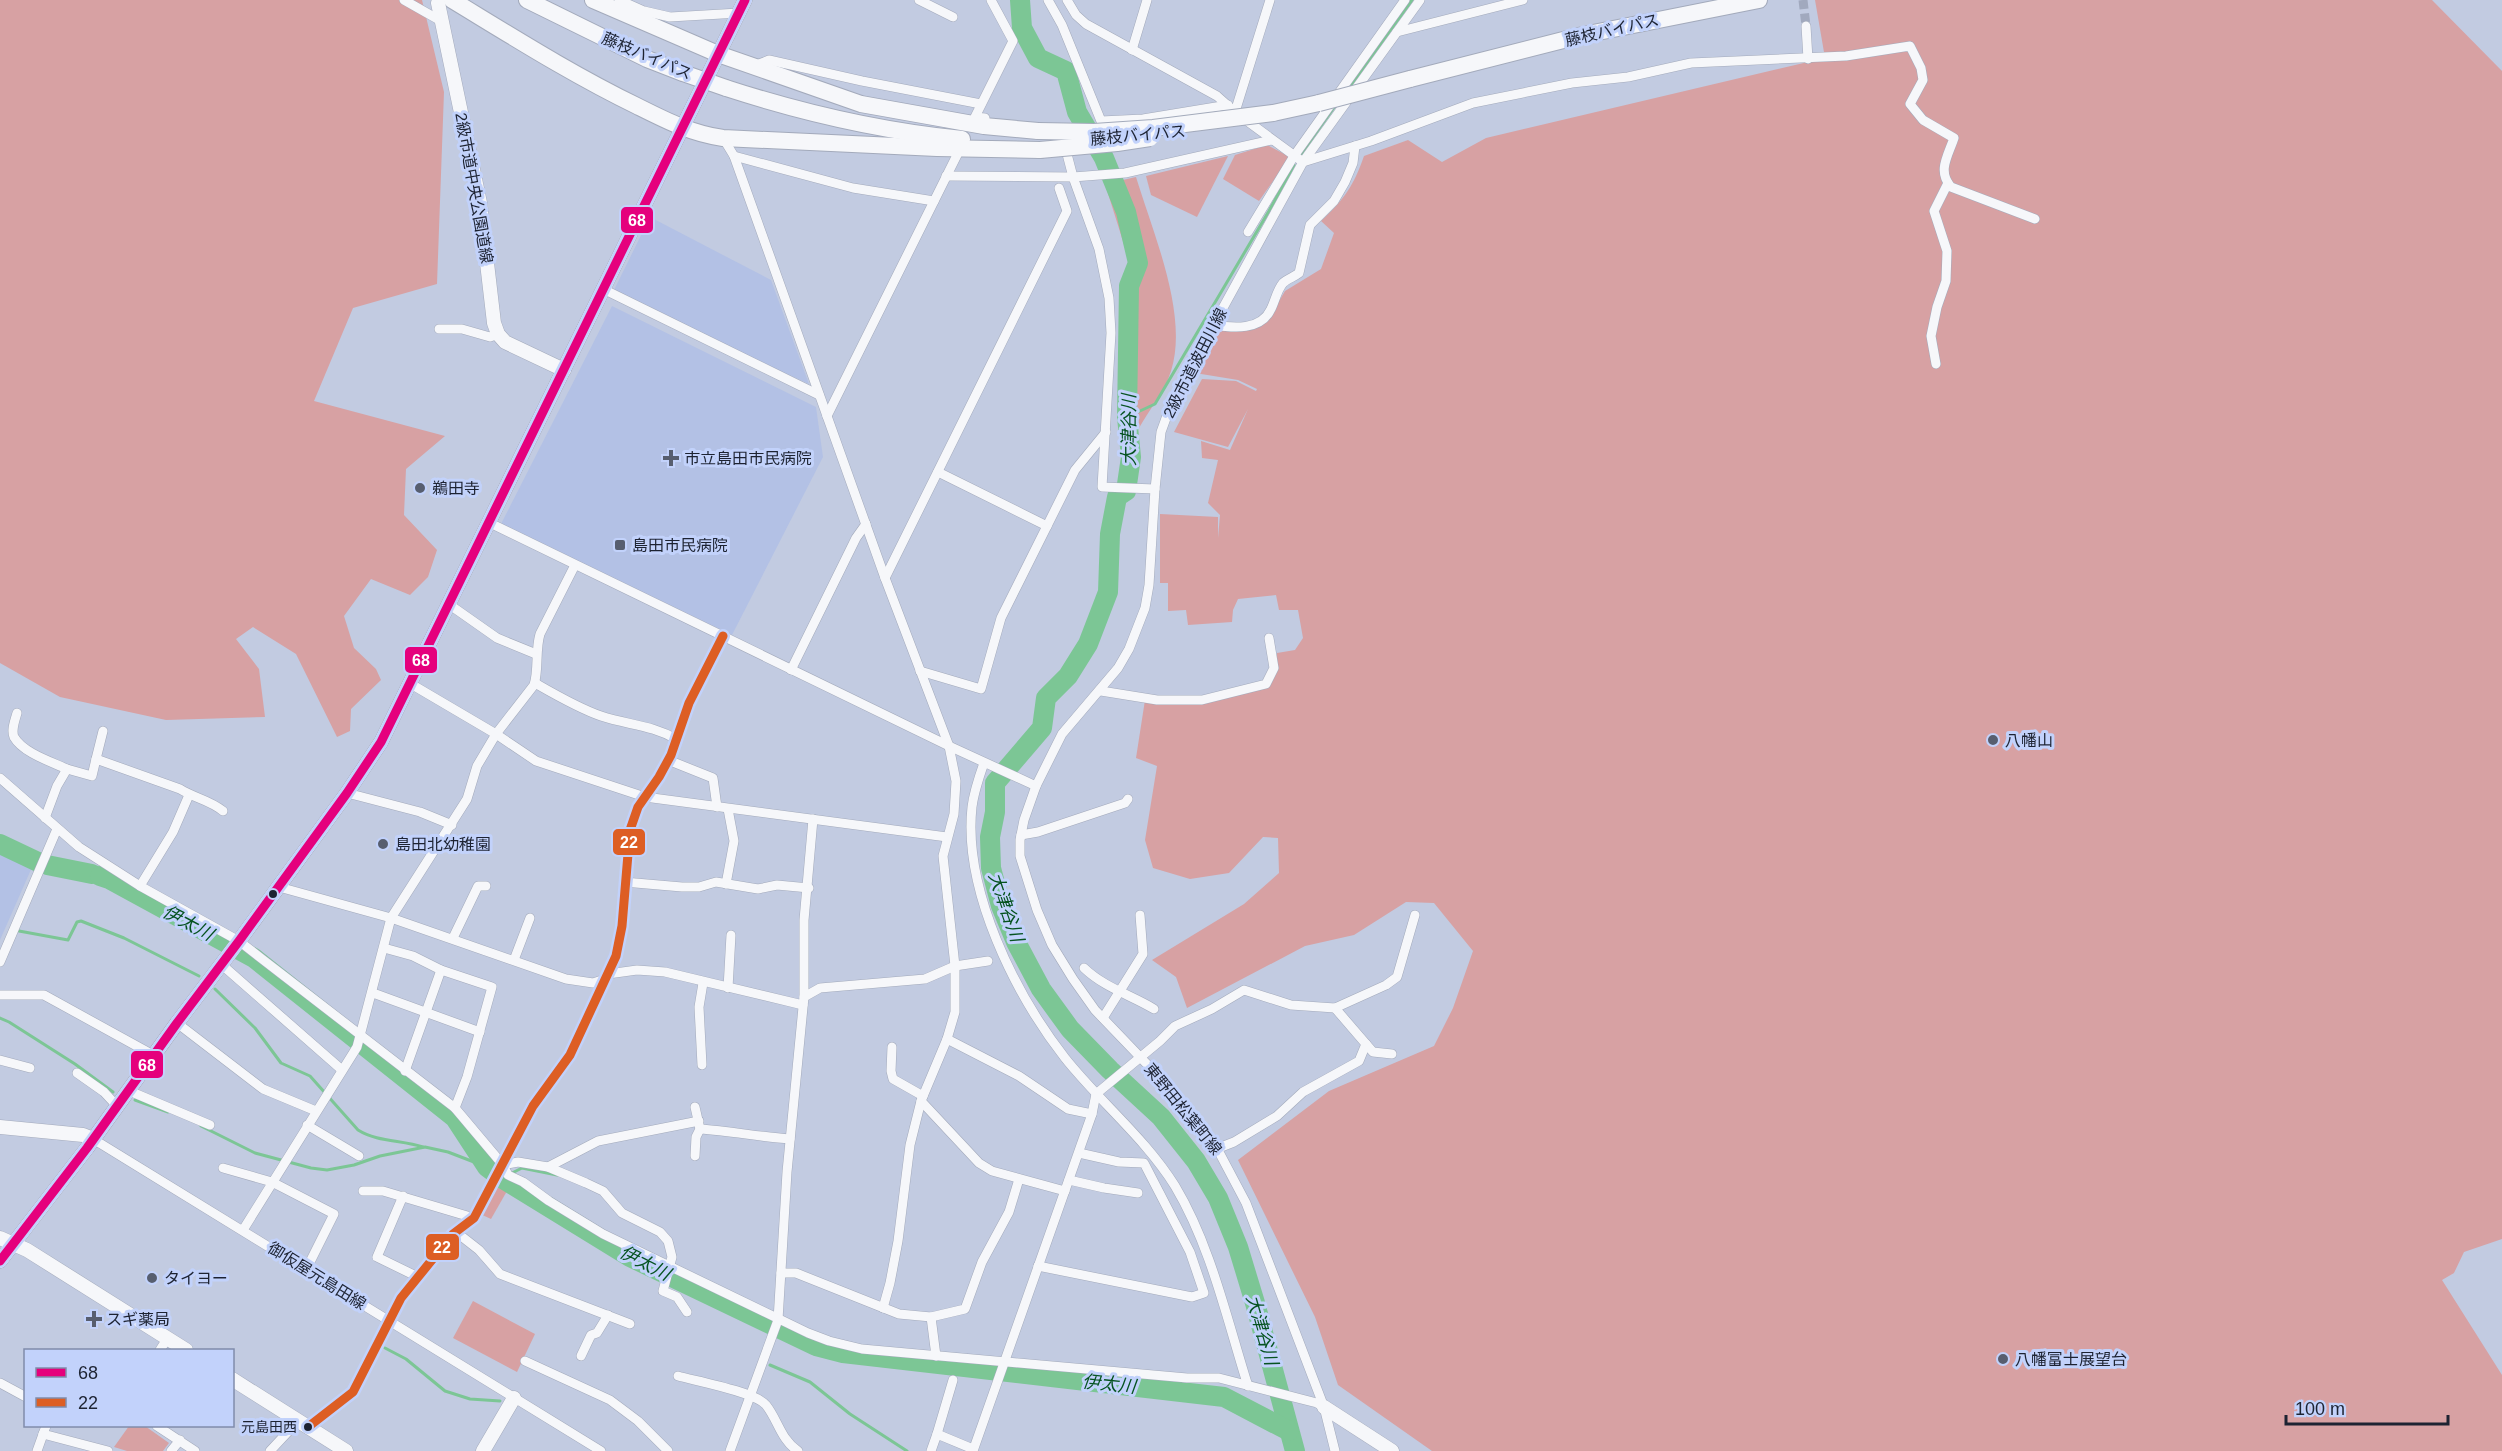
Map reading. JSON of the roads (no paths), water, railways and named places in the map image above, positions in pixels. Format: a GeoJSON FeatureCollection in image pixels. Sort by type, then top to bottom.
{"type":"FeatureCollection","features":[{"type":"Feature","properties":{"kind":"highway","name":"藤枝バイパス"},"geometry":{"type":"LineString","coordinates":[[527,0],[647,59],[683,73],[779,105],[845,122],[890,130],[979,140],[1117,143],[1273,114],[1583,35],[1759,0]]}},
{"type":"Feature","properties":{"kind":"highway"},"geometry":{"type":"LineString","coordinates":[[593,0],[718,54],[861,104],[984,126],[1040,141]]}},
{"type":"Feature","properties":{"kind":"highway"},"geometry":{"type":"LineString","coordinates":[[445,2],[594,86],[681,128],[723,138],[948,148],[1040,141],[1094,132],[1154,128],[1229,117],[1273,114]]}},
{"type":"Feature","properties":{"kind":"main road"},"geometry":{"type":"LineString","coordinates":[[0,1261],[279,887],[381,742],[745,0]]}},
{"type":"Feature","properties":{"kind":"main road","name":"2級市道中央公園道線"},"geometry":{"type":"LineString","coordinates":[[445,2],[441,21],[480,203],[494,322],[498,334]]}},
{"type":"Feature","properties":{"kind":"main road"},"geometry":{"type":"LineString","coordinates":[[498,334],[515,349],[564,370]]}},
{"type":"Feature","properties":{"kind":"main road"},"geometry":{"type":"LineString","coordinates":[[0,1127],[83,1135],[93,1139]]}},
{"type":"Feature","properties":{"kind":"main road"},"geometry":{"type":"LineString","coordinates":[[0,1238],[13,1243],[164,1345],[182,1349]]}},
{"type":"Feature","properties":{"kind":"main road"},"geometry":{"type":"LineString","coordinates":[[234,1381],[346,1451]]}},
{"type":"Feature","properties":{"kind":"main road"},"geometry":{"type":"LineString","coordinates":[[483,1451],[514,1398]]}},
{"type":"Feature","properties":{"kind":"main road"},"geometry":{"type":"LineString","coordinates":[[1321,1405],[1392,1451]]}},
{"type":"Feature","properties":{"kind":"street"},"geometry":{"type":"LineString","coordinates":[[404,0],[441,21]]}},
{"type":"Feature","properties":{"kind":"street"},"geometry":{"type":"LineString","coordinates":[[619,0],[644,11],[670,17],[739,13]]}},
{"type":"Feature","properties":{"kind":"street"},"geometry":{"type":"LineString","coordinates":[[919,0],[953,17]]}},
{"type":"Feature","properties":{"kind":"street"},"geometry":{"type":"LineString","coordinates":[[991,0],[1013,41],[975,117],[1049,124],[1067,154],[1099,249],[1110,298],[1112,333],[1102,487],[1155,489]]}},
{"type":"Feature","properties":{"kind":"street"},"geometry":{"type":"LineString","coordinates":[[1048,0],[1062,25],[1101,121],[1143,119],[1231,109]]}},
{"type":"Feature","properties":{"kind":"street"},"geometry":{"type":"LineString","coordinates":[[1067,0],[1076,15],[1086,24],[1217,96],[1303,162],[1355,146],[1473,103],[1572,83],[1628,77],[1691,63],[1736,59],[1808,59],[1846,56],[1910,46],[1921,68],[1923,80],[1910,104],[1923,120],[1954,138],[1942,171],[1948,183],[1951,187],[2034,219]]}},
{"type":"Feature","properties":{"kind":"street"},"geometry":{"type":"LineString","coordinates":[[1132,50],[1147,0]]}},
{"type":"Feature","properties":{"kind":"street"},"geometry":{"type":"LineString","coordinates":[[1231,109],[1270,0]]}},
{"type":"Feature","properties":{"kind":"street"},"geometry":{"type":"LineString","coordinates":[[1248,232],[1293,156],[1405,0]]}},
{"type":"Feature","properties":{"kind":"street","name":"2級市道波田川線"},"geometry":{"type":"LineString","coordinates":[[1036,786],[1062,734],[1101,691],[1129,649],[1144,608],[1149,585],[1161,432],[1173,399],[1303,162],[1420,0]]}},
{"type":"Feature","properties":{"kind":"street"},"geometry":{"type":"LineString","coordinates":[[1397,32],[1523,0]]}},
{"type":"Feature","properties":{"kind":"street"},"geometry":{"type":"LineString","coordinates":[[1806,26],[1808,59]]}},
{"type":"Feature","properties":{"kind":"street"},"geometry":{"type":"LineString","coordinates":[[752,67],[769,60],[981,104]]}},
{"type":"Feature","properties":{"kind":"street"},"geometry":{"type":"LineString","coordinates":[[723,138],[734,156],[885,578],[949,746],[956,789],[954,814],[943,856],[955,966],[955,1012],[947,1039],[922,1099],[910,1145],[898,1241],[883,1308]]}},
{"type":"Feature","properties":{"kind":"street"},"geometry":{"type":"LineString","coordinates":[[946,176],[1075,177],[1125,173],[1272,140]]}},
{"type":"Feature","properties":{"kind":"street"},"geometry":{"type":"LineString","coordinates":[[1213,326],[1231,328],[1247,326],[1262,321],[1270,312],[1284,282],[1299,273],[1310,225],[1334,201],[1345,182],[1353,163],[1355,146]]}},
{"type":"Feature","properties":{"kind":"street"},"geometry":{"type":"LineString","coordinates":[[827,416],[957,155]]}},
{"type":"Feature","properties":{"kind":"street"},"geometry":{"type":"LineString","coordinates":[[734,156],[853,188],[934,201]]}},
{"type":"Feature","properties":{"kind":"street"},"geometry":{"type":"LineString","coordinates":[[1936,364],[1931,336],[1937,307],[1946,281],[1947,259],[1945,239],[1934,211],[1948,183]]}},
{"type":"Feature","properties":{"kind":"street"},"geometry":{"type":"LineString","coordinates":[[885,578],[1067,211],[1059,188]]}},
{"type":"Feature","properties":{"kind":"street"},"geometry":{"type":"LineString","coordinates":[[603,289],[819,395]]}},
{"type":"Feature","properties":{"kind":"street"},"geometry":{"type":"LineString","coordinates":[[439,329],[462,329],[490,338],[498,334]]}},
{"type":"Feature","properties":{"kind":"street"},"geometry":{"type":"LineString","coordinates":[[920,671],[981,689],[1001,618],[1075,470],[1106,432]]}},
{"type":"Feature","properties":{"kind":"street"},"geometry":{"type":"LineString","coordinates":[[938,472],[1047,526]]}},
{"type":"Feature","properties":{"kind":"street"},"geometry":{"type":"LineString","coordinates":[[490,523],[986,764],[1036,786]]}},
{"type":"Feature","properties":{"kind":"street"},"geometry":{"type":"LineString","coordinates":[[791,669],[856,538],[866,524]]}},
{"type":"Feature","properties":{"kind":"street"},"geometry":{"type":"LineString","coordinates":[[243,1230],[328,1095],[359,1040],[391,918],[467,799],[477,766],[496,734],[535,683],[536,654],[540,634],[575,565]]}},
{"type":"Feature","properties":{"kind":"street"},"geometry":{"type":"LineString","coordinates":[[450,604],[497,638],[536,654]]}},
{"type":"Feature","properties":{"kind":"street"},"geometry":{"type":"LineString","coordinates":[[270,1451],[303,1424],[353,1392],[401,1298],[456,1232],[474,1218],[533,1106],[570,1055],[616,956],[622,926],[630,830],[638,807],[668,760],[689,703],[723,636]]}},
{"type":"Feature","properties":{"kind":"street"},"geometry":{"type":"LineString","coordinates":[[1101,691],[1157,700],[1202,700],[1266,684],[1274,668],[1269,638]]}},
{"type":"Feature","properties":{"kind":"street"},"geometry":{"type":"LineString","coordinates":[[535,683],[599,715],[625,723],[657,728],[676,739]]}},
{"type":"Feature","properties":{"kind":"street"},"geometry":{"type":"LineString","coordinates":[[411,684],[496,734],[536,761],[645,797],[948,837]]}},
{"type":"Feature","properties":{"kind":"street"},"geometry":{"type":"LineString","coordinates":[[17,713],[13,730],[14,737],[24,747],[67,769],[92,776],[103,731]]}},
{"type":"Feature","properties":{"kind":"street"},"geometry":{"type":"LineString","coordinates":[[96,759],[180,789],[189,795],[215,804],[223,811]]}},
{"type":"Feature","properties":{"kind":"street"},"geometry":{"type":"LineString","coordinates":[[668,760],[713,778],[717,807]]}},
{"type":"Feature","properties":{"kind":"street"},"geometry":{"type":"LineString","coordinates":[[986,764],[975,790],[971,830],[973,856],[987,912],[1027,999],[1065,1057],[1139,1138],[1174,1185],[1197,1228],[1251,1387]]}},
{"type":"Feature","properties":{"kind":"street"},"geometry":{"type":"LineString","coordinates":[[45,818],[57,786],[67,769]]}},
{"type":"Feature","properties":{"kind":"street"},"geometry":{"type":"LineString","coordinates":[[0,778],[87,853],[235,946],[359,1040],[455,1108],[503,1165],[508,1175],[523,1182],[594,1229],[808,1333],[862,1349],[1004,1363],[1219,1378],[1321,1405]]}},
{"type":"Feature","properties":{"kind":"street","name":"東野田松葉町線"},"geometry":{"type":"LineString","coordinates":[[1036,786],[1021,835],[1020,856],[1052,945],[1073,979],[1103,1018],[1137,1058],[1166,1084],[1216,1149],[1246,1203],[1321,1405],[1335,1451]]}},
{"type":"Feature","properties":{"kind":"street"},"geometry":{"type":"LineString","coordinates":[[347,793],[420,812],[452,825]]}},
{"type":"Feature","properties":{"kind":"street"},"geometry":{"type":"LineString","coordinates":[[140,886],[173,832],[189,795]]}},
{"type":"Feature","properties":{"kind":"street"},"geometry":{"type":"LineString","coordinates":[[1021,835],[1038,832],[1125,803],[1128,799]]}},
{"type":"Feature","properties":{"kind":"street"},"geometry":{"type":"LineString","coordinates":[[726,884],[734,842],[728,808]]}},
{"type":"Feature","properties":{"kind":"street"},"geometry":{"type":"LineString","coordinates":[[730,1451],[774,1335],[778,1318],[790,1138],[804,1001],[804,920],[809,888],[813,819]]}},
{"type":"Feature","properties":{"kind":"street"},"geometry":{"type":"LineString","coordinates":[[0,962],[57,829]]}},
{"type":"Feature","properties":{"kind":"street"},"geometry":{"type":"LineString","coordinates":[[624,882],[682,887],[699,887],[716,882],[758,889],[777,885],[809,888]]}},
{"type":"Feature","properties":{"kind":"street"},"geometry":{"type":"LineString","coordinates":[[453,938],[478,886],[486,886]]}},
{"type":"Feature","properties":{"kind":"street"},"geometry":{"type":"LineString","coordinates":[[279,887],[453,938],[566,980],[593,983],[607,976],[637,969],[665,972],[703,983],[804,1001],[820,988],[925,979],[955,966],[988,961]]}},
{"type":"Feature","properties":{"kind":"street"},"geometry":{"type":"LineString","coordinates":[[1103,1018],[1143,954],[1140,915]]}},
{"type":"Feature","properties":{"kind":"street"},"geometry":{"type":"LineString","coordinates":[[937,1434],[973,1450],[1079,1153],[1097,1093],[1175,1026],[1212,1009],[1244,990],[1291,1005],[1335,1008],[1386,985],[1397,976],[1414,915]]}},
{"type":"Feature","properties":{"kind":"street"},"geometry":{"type":"LineString","coordinates":[[514,960],[530,918]]}},
{"type":"Feature","properties":{"kind":"street"},"geometry":{"type":"LineString","coordinates":[[728,988],[731,935]]}},
{"type":"Feature","properties":{"kind":"street"},"geometry":{"type":"LineString","coordinates":[[384,948],[413,956],[441,970],[492,987],[455,1108]]}},
{"type":"Feature","properties":{"kind":"street"},"geometry":{"type":"LineString","coordinates":[[221,964],[342,1070]]}},
{"type":"Feature","properties":{"kind":"street"},"geometry":{"type":"LineString","coordinates":[[1084,969],[1097,980],[1154,1009]]}},
{"type":"Feature","properties":{"kind":"street"},"geometry":{"type":"LineString","coordinates":[[405,1071],[441,970]]}},
{"type":"Feature","properties":{"kind":"street"},"geometry":{"type":"LineString","coordinates":[[702,1065],[699,1007],[703,983]]}},
{"type":"Feature","properties":{"kind":"street"},"geometry":{"type":"LineString","coordinates":[[373,993],[425,1014],[480,1032]]}},
{"type":"Feature","properties":{"kind":"street"},"geometry":{"type":"LineString","coordinates":[[0,995],[44,995],[153,1055]]}},
{"type":"Feature","properties":{"kind":"street"},"geometry":{"type":"LineString","coordinates":[[1335,1008],[1373,1052],[1392,1054]]}},
{"type":"Feature","properties":{"kind":"street"},"geometry":{"type":"LineString","coordinates":[[177,1023],[263,1089],[316,1111]]}},
{"type":"Feature","properties":{"kind":"street"},"geometry":{"type":"LineString","coordinates":[[947,1039],[1018,1076],[1068,1109],[1092,1114]]}},
{"type":"Feature","properties":{"kind":"street"},"geometry":{"type":"LineString","coordinates":[[1216,1149],[1234,1142],[1277,1116],[1303,1092],[1359,1060],[1366,1044]]}},
{"type":"Feature","properties":{"kind":"street"},"geometry":{"type":"LineString","coordinates":[[892,1047],[893,1079],[922,1099],[979,1163],[992,1171],[1065,1191]]}},
{"type":"Feature","properties":{"kind":"street"},"geometry":{"type":"LineString","coordinates":[[0,1060],[30,1068]]}},
{"type":"Feature","properties":{"kind":"street"},"geometry":{"type":"LineString","coordinates":[[77,1073],[104,1092],[117,1106]]}},
{"type":"Feature","properties":{"kind":"street"},"geometry":{"type":"LineString","coordinates":[[128,1090],[210,1125]]}},
{"type":"Feature","properties":{"kind":"street"},"geometry":{"type":"LineString","coordinates":[[695,1107],[699,1125],[695,1156]]}},
{"type":"Feature","properties":{"kind":"street"},"geometry":{"type":"LineString","coordinates":[[307,1125],[359,1156]]}},
{"type":"Feature","properties":{"kind":"street"},"geometry":{"type":"LineString","coordinates":[[548,1167],[598,1141],[699,1125],[763,1137],[790,1138]]}},
{"type":"Feature","properties":{"kind":"street","name":"御仮屋元島田線"},"geometry":{"type":"LineString","coordinates":[[93,1139],[601,1451]]}},
{"type":"Feature","properties":{"kind":"street"},"geometry":{"type":"LineString","coordinates":[[1038,1266],[1192,1297],[1204,1293],[1190,1252],[1144,1163],[1119,1162],[1079,1153]]}},
{"type":"Feature","properties":{"kind":"street"},"geometry":{"type":"LineString","coordinates":[[503,1165],[518,1162],[548,1167],[603,1191],[622,1212],[660,1232],[668,1241],[672,1257],[663,1291],[677,1297],[687,1312]]}},
{"type":"Feature","properties":{"kind":"street"},"geometry":{"type":"LineString","coordinates":[[223,1168],[272,1182],[334,1214],[306,1270]]}},
{"type":"Feature","properties":{"kind":"street"},"geometry":{"type":"LineString","coordinates":[[781,1273],[796,1273],[898,1314],[931,1317],[965,1309],[982,1262],[1009,1212],[1019,1179]]}},
{"type":"Feature","properties":{"kind":"street"},"geometry":{"type":"LineString","coordinates":[[1069,1180],[1104,1188],[1138,1192]]}},
{"type":"Feature","properties":{"kind":"street"},"geometry":{"type":"LineString","coordinates":[[363,1191],[383,1191],[404,1196],[474,1218]]}},
{"type":"Feature","properties":{"kind":"street"},"geometry":{"type":"LineString","coordinates":[[404,1196],[377,1257],[418,1277]]}},
{"type":"Feature","properties":{"kind":"street"},"geometry":{"type":"LineString","coordinates":[[456,1232],[479,1250],[500,1274],[630,1324]]}},
{"type":"Feature","properties":{"kind":"street"},"geometry":{"type":"LineString","coordinates":[[581,1356],[591,1335],[597,1334],[608,1315]]}},
{"type":"Feature","properties":{"kind":"street"},"geometry":{"type":"LineString","coordinates":[[931,1317],[936,1356]]}},
{"type":"Feature","properties":{"kind":"street"},"geometry":{"type":"LineString","coordinates":[[525,1361],[610,1400],[638,1421],[668,1451]]}},
{"type":"Feature","properties":{"kind":"street"},"geometry":{"type":"LineString","coordinates":[[678,1376],[751,1395],[765,1404],[788,1443],[798,1451]]}},
{"type":"Feature","properties":{"kind":"street"},"geometry":{"type":"LineString","coordinates":[[931,1451],[952,1380]]}},
{"type":"Feature","properties":{"kind":"street"},"geometry":{"type":"LineString","coordinates":[[0,1383],[24,1395]]}},
{"type":"Feature","properties":{"kind":"street"},"geometry":{"type":"LineString","coordinates":[[160,1427],[195,1451]]}},
{"type":"Feature","properties":{"kind":"street"},"geometry":{"type":"LineString","coordinates":[[37,1451],[44,1430],[108,1451]]}},
{"type":"Feature","properties":{"kind":"street"},"geometry":{"type":"LineString","coordinates":[[171,1451],[180,1440]]}},
{"type":"Feature","properties":{"kind":"waterway","name":"大津谷川"},"geometry":{"type":"LineString","coordinates":[[1020,0],[1022,28],[1038,58],[1066,71],[1077,112],[1104,158],[1126,212],[1138,263],[1129,286],[1127,417],[1131,457],[1126,491],[1117,497],[1110,534],[1108,592],[1088,644],[1068,676],[1046,698],[1042,728],[995,783],[995,812],[990,837],[991,868],[1001,906],[1016,942],[1041,989],[1070,1029],[1161,1117],[1196,1161],[1218,1198],[1238,1247],[1295,1451]]}},
{"type":"Feature","properties":{"kind":"waterway"},"geometry":{"type":"LineString","coordinates":[[1348,89],[1412,0]]}},
{"type":"Feature","properties":{"kind":"waterway"},"geometry":{"type":"LineString","coordinates":[[1299,157],[1335,106]]}},
{"type":"Feature","properties":{"kind":"waterway"},"geometry":{"type":"LineString","coordinates":[[1127,417],[1155,404],[1294,165]]}},
{"type":"Feature","properties":{"kind":"waterway","name":"伊太川"},"geometry":{"type":"LineString","coordinates":[[0,844],[38,862]]}},
{"type":"Feature","properties":{"kind":"waterway","name":"伊太川"},"geometry":{"type":"LineString","coordinates":[[47,865],[92,874]]}},
{"type":"Feature","properties":{"kind":"waterway","name":"伊太川"},"geometry":{"type":"LineString","coordinates":[[100,876],[254,958],[455,1118],[487,1167],[503,1179],[630,1257],[816,1346],[843,1353],[1224,1397],[1289,1431]]}},
{"type":"Feature","properties":{"kind":"waterway"},"geometry":{"type":"LineString","coordinates":[[19,931],[68,940],[77,922],[81,921],[124,938],[199,976]]}},
{"type":"Feature","properties":{"kind":"waterway"},"geometry":{"type":"LineString","coordinates":[[215,989],[255,1028],[281,1063],[310,1076],[358,1130],[373,1137],[423,1147]]}},
{"type":"Feature","properties":{"kind":"waterway"},"geometry":{"type":"LineString","coordinates":[[0,1018],[75,1064],[113,1092]]}},
{"type":"Feature","properties":{"kind":"waterway"},"geometry":{"type":"LineString","coordinates":[[135,1100],[168,1112]]}},
{"type":"Feature","properties":{"kind":"waterway"},"geometry":{"type":"LineString","coordinates":[[201,1126],[255,1153],[311,1168],[327,1170],[425,1147],[448,1152],[487,1167]]}},
{"type":"Feature","properties":{"kind":"waterway"},"geometry":{"type":"LineString","coordinates":[[512,1173],[522,1168],[557,1175]]}},
{"type":"Feature","properties":{"kind":"waterway"},"geometry":{"type":"LineString","coordinates":[[385,1348],[406,1359],[445,1391],[470,1399],[500,1401]]}},
{"type":"Feature","properties":{"kind":"waterway"},"geometry":{"type":"LineString","coordinates":[[770,1365],[810,1382],[850,1414],[907,1451]]}},
{"type":"Feature","properties":{"kind":"tunnel"},"geometry":{"type":"LineString","coordinates":[[1803,0],[1806,26]]}},
{"type":"Feature","properties":{"kind":"place","name":"市立島田市民病院"},"geometry":{"type":"Point","coordinates":[671,458]}},
{"type":"Feature","properties":{"kind":"place","name":"鵜田寺"},"geometry":{"type":"Point","coordinates":[420,488]}},
{"type":"Feature","properties":{"kind":"place","name":"島田市民病院"},"geometry":{"type":"Point","coordinates":[620,545]}},
{"type":"Feature","properties":{"kind":"place","name":"八幡山"},"geometry":{"type":"Point","coordinates":[1993,740]}},
{"type":"Feature","properties":{"kind":"place","name":"島田北幼稚園"},"geometry":{"type":"Point","coordinates":[383,844]}},
{"type":"Feature","properties":{"kind":"place","name":"タイヨー"},"geometry":{"type":"Point","coordinates":[152,1278]}},
{"type":"Feature","properties":{"kind":"place","name":"スギ薬局"},"geometry":{"type":"Point","coordinates":[94,1319]}},
{"type":"Feature","properties":{"kind":"place","name":"八幡富士展望台"},"geometry":{"type":"Point","coordinates":[2003,1359]}},
{"type":"Feature","properties":{"kind":"place","name":"元島田西"},"geometry":{"type":"Point","coordinates":[308,1427]}}]}
